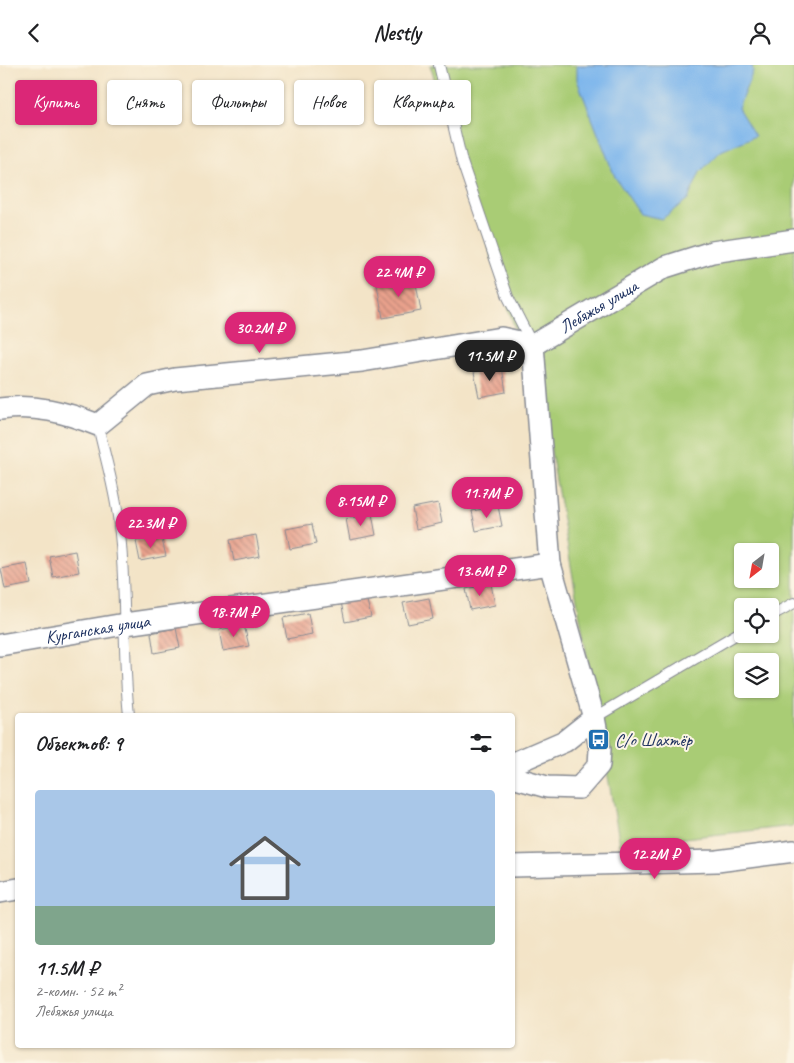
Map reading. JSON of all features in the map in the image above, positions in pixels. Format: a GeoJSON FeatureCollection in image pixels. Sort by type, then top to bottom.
{"type":"FeatureCollection","features":[{"type":"Feature","properties":{"kind":"street","name":"Лебяжья улица"},"geometry":{"type":"LineString","coordinates":[[532,345],[674,264],[712,252],[794,240]]}},
{"type":"Feature","properties":{"kind":"street"},"geometry":{"type":"LineString","coordinates":[[0,409],[16,407],[47,409],[71,414],[98,425],[147,385],[175,379],[362,361],[501,338],[532,345],[550,563],[594,718],[600,749],[599,765],[579,788],[547,787],[515,778]]}},
{"type":"Feature","properties":{"kind":"street","name":"Курганская улица"},"geometry":{"type":"LineString","coordinates":[[0,645],[125,624],[550,563]]}},
{"type":"Feature","properties":{"kind":"street"},"geometry":{"type":"LineString","coordinates":[[515,763],[565,741],[594,718]]}},
{"type":"Feature","properties":{"kind":"street"},"geometry":{"type":"LineString","coordinates":[[515,866],[718,861],[794,851]]}},
{"type":"Feature","properties":{"kind":"street"},"geometry":{"type":"LineString","coordinates":[[0,892],[15,890]]}},
{"type":"Feature","properties":{"kind":"lane"},"geometry":{"type":"LineString","coordinates":[[439,65],[462,162],[508,297],[532,345]]}},
{"type":"Feature","properties":{"kind":"lane"},"geometry":{"type":"LineString","coordinates":[[98,425],[120,525],[125,624],[125,677],[129,713]]}},
{"type":"Feature","properties":{"kind":"lane"},"geometry":{"type":"LineString","coordinates":[[779,611],[794,603]]}},
{"type":"Feature","properties":{"kind":"lane"},"geometry":{"type":"LineString","coordinates":[[594,718],[734,636]]}},
{"type":"Feature","properties":{"kind":"green space"},"geometry":{"type":"Polygon","coordinates":[[[430,65],[794,65],[794,826],[620,845],[547,429],[449,125],[471,125],[471,80],[435,80],[430,65]]]}},
{"type":"Feature","properties":{"kind":"water"},"geometry":{"type":"Polygon","coordinates":[[[577,65],[752,65],[753,71],[738,108],[755,136],[721,151],[700,172],[688,199],[662,219],[640,214],[615,177],[577,80],[577,65]]]}},
{"type":"Feature","properties":{"kind":"building"},"geometry":{"type":"Polygon","coordinates":[[[415,278],[421,311],[383,318],[377,285],[415,278]]]}},
{"type":"Feature","properties":{"kind":"building"},"geometry":{"type":"Polygon","coordinates":[[[502,367],[506,392],[479,397],[474,372],[502,367]]]}},
{"type":"Feature","properties":{"kind":"building"},"geometry":{"type":"Polygon","coordinates":[[[438,503],[442,523],[416,529],[412,508],[438,503]]]}},
{"type":"Feature","properties":{"kind":"building"},"geometry":{"type":"Polygon","coordinates":[[[498,506],[502,526],[476,531],[472,511],[498,506]]]}},
{"type":"Feature","properties":{"kind":"building"},"geometry":{"type":"Polygon","coordinates":[[[372,514],[376,535],[350,540],[346,519],[372,514]]]}},
{"type":"Feature","properties":{"kind":"building"},"geometry":{"type":"Polygon","coordinates":[[[312,524],[316,544],[290,549],[286,529],[312,524]]]}},
{"type":"Feature","properties":{"kind":"building"},"geometry":{"type":"Polygon","coordinates":[[[256,535],[260,556],[234,561],[230,540],[256,535]]]}},
{"type":"Feature","properties":{"kind":"building"},"geometry":{"type":"Polygon","coordinates":[[[161,536],[166,556],[140,561],[136,541],[161,536]]]}},
{"type":"Feature","properties":{"kind":"building"},"geometry":{"type":"Polygon","coordinates":[[[75,551],[79,572],[53,577],[49,556],[75,551]]]}},
{"type":"Feature","properties":{"kind":"building"},"geometry":{"type":"Polygon","coordinates":[[[27,564],[31,584],[5,589],[1,569],[27,564]]]}},
{"type":"Feature","properties":{"kind":"building"},"geometry":{"type":"Polygon","coordinates":[[[491,584],[495,605],[470,610],[466,589],[491,584]]]}},
{"type":"Feature","properties":{"kind":"building"},"geometry":{"type":"Polygon","coordinates":[[[366,597],[371,617],[345,622],[341,602],[366,597]]]}},
{"type":"Feature","properties":{"kind":"building"},"geometry":{"type":"Polygon","coordinates":[[[429,598],[433,619],[408,624],[403,603],[429,598]]]}},
{"type":"Feature","properties":{"kind":"building"},"geometry":{"type":"Polygon","coordinates":[[[308,613],[312,634],[287,639],[283,618],[308,613]]]}},
{"type":"Feature","properties":{"kind":"building"},"geometry":{"type":"Polygon","coordinates":[[[244,625],[249,646],[223,651],[219,630],[244,625]]]}},
{"type":"Feature","properties":{"kind":"building"},"geometry":{"type":"Polygon","coordinates":[[[176,628],[180,648],[154,653],[151,633],[176,628]]]}},
{"type":"Feature","properties":{"kind":"place","name":"С/о Шахтёр"},"geometry":{"type":"Point","coordinates":[599,740]}}]}
